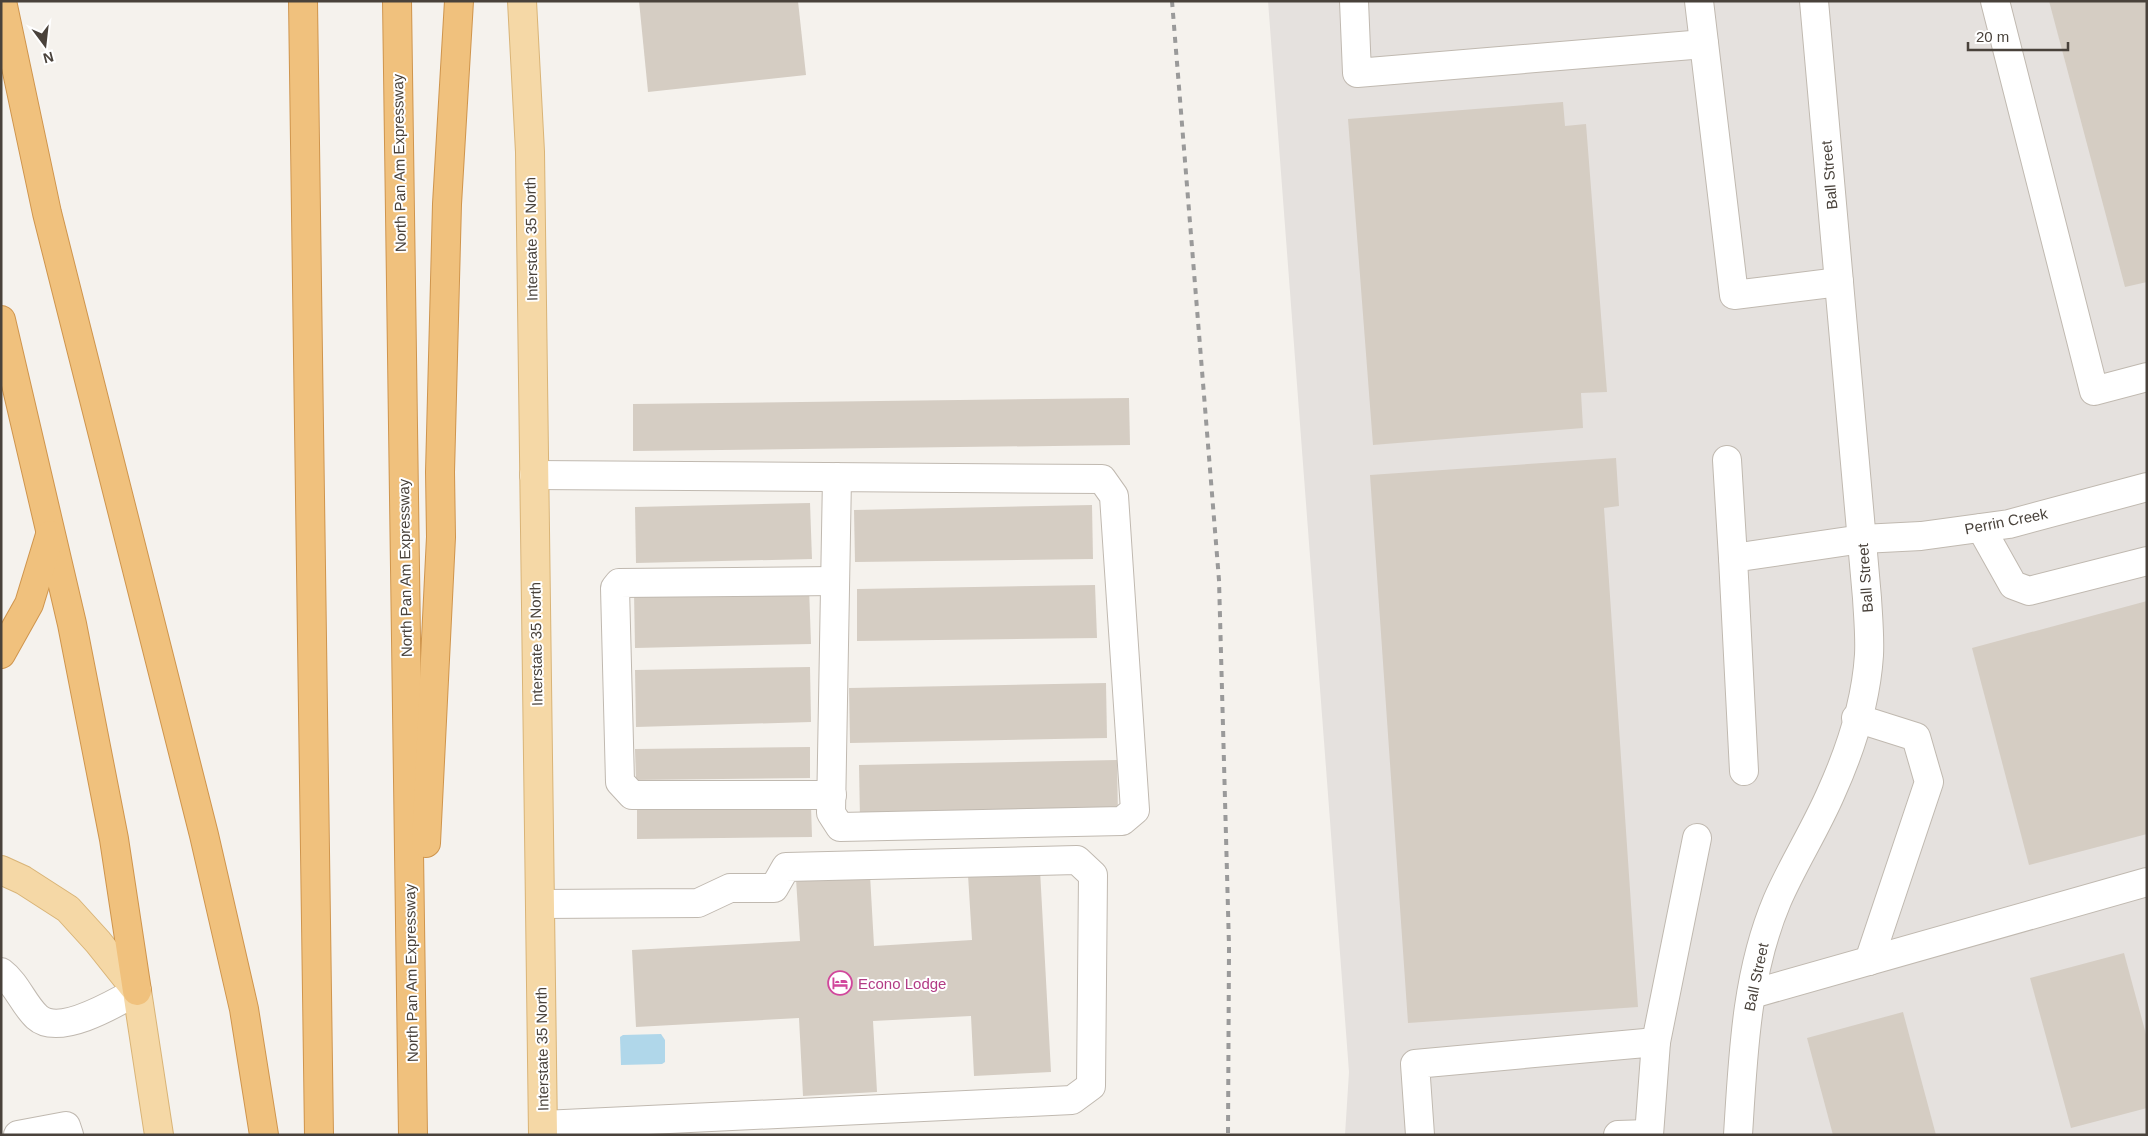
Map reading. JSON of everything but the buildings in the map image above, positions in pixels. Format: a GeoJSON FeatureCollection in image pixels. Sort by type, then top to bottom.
{"type":"FeatureCollection","features":[{"type":"Feature","properties":{"kind":"highway"},"geometry":{"type":"LineString","coordinates":[[300,1],[304,92]]}},
{"type":"Feature","properties":{"kind":"highway"},"geometry":{"type":"LineString","coordinates":[[303,1],[319,1135]]}},
{"type":"Feature","properties":{"kind":"highway","name":"North Pan Am Expressway"},"geometry":{"type":"LineString","coordinates":[[397,1],[413,1122]]}},
{"type":"Feature","properties":{"kind":"highway"},"geometry":{"type":"LineString","coordinates":[[413,1122],[441,537],[440,472],[447,204],[459,1]]}},
{"type":"Feature","properties":{"kind":"highway"},"geometry":{"type":"LineString","coordinates":[[3,8],[47,212],[204,835],[244,1009],[264,1135]]}},
{"type":"Feature","properties":{"kind":"highway"},"geometry":{"type":"LineString","coordinates":[[1,320],[72,624],[114,839],[137,991]]}},
{"type":"Feature","properties":{"kind":"highway"},"geometry":{"type":"LineString","coordinates":[[1,654],[29,604],[51,533]]}},
{"type":"Feature","properties":{"kind":"main road","name":"Interstate 35 North"},"geometry":{"type":"LineString","coordinates":[[522,1],[530,152],[543,1130]]}},
{"type":"Feature","properties":{"kind":"main road","name":"Interstate 35 North"},"geometry":{"type":"LineString","coordinates":[[530,152],[536,1]]}},
{"type":"Feature","properties":{"kind":"main road"},"geometry":{"type":"LineString","coordinates":[[1,870],[23,880],[68,909],[98,942],[137,991],[159,1135]]}},
{"type":"Feature","properties":{"kind":"street"},"geometry":{"type":"LineString","coordinates":[[1354,1],[1357,73],[1704,44]]}},
{"type":"Feature","properties":{"kind":"street"},"geometry":{"type":"LineString","coordinates":[[1699,1],[1734,295],[1839,282]]}},
{"type":"Feature","properties":{"kind":"street","name":"Ball Street"},"geometry":{"type":"LineString","coordinates":[[1738,1135],[1744,1036],[1763,943],[1777,901],[1831,792],[1850,743],[1863,693],[1869,654],[1867,598],[1814,1]]}},
{"type":"Feature","properties":{"kind":"street"},"geometry":{"type":"LineString","coordinates":[[1994,1],[2094,391],[2147,377]]}},
{"type":"Feature","properties":{"kind":"street"},"geometry":{"type":"LineString","coordinates":[[1727,460],[1744,771]]}},
{"type":"Feature","properties":{"kind":"street"},"geometry":{"type":"LineString","coordinates":[[534,475],[837,477],[1102,479],[1114,496],[1135,810],[1122,821],[840,827],[831,813],[837,477]]}},
{"type":"Feature","properties":{"kind":"street","name":"Perrin Creek"},"geometry":{"type":"LineString","coordinates":[[1733,558],[1862,539],[1921,536],[2009,524],[2147,487]]}},
{"type":"Feature","properties":{"kind":"street"},"geometry":{"type":"LineString","coordinates":[[1981,528],[2013,585],[2029,591],[2147,561]]}},
{"type":"Feature","properties":{"kind":"street"},"geometry":{"type":"LineString","coordinates":[[832,795],[632,795],[620,782],[615,588],[619,583],[835,580]]}},
{"type":"Feature","properties":{"kind":"street"},"geometry":{"type":"LineString","coordinates":[[1856,718],[1916,737],[1929,782],[1869,960]]}},
{"type":"Feature","properties":{"kind":"street"},"geometry":{"type":"LineString","coordinates":[[1618,1135],[1649,1134],[1656,1042],[1697,838]]}},
{"type":"Feature","properties":{"kind":"street"},"geometry":{"type":"LineString","coordinates":[[540,904],[698,902],[730,888],[774,888],[786,867],[1077,860],[1093,875],[1092,1086],[1072,1100],[543,1130]]}},
{"type":"Feature","properties":{"kind":"street"},"geometry":{"type":"LineString","coordinates":[[1752,994],[2147,882]]}},
{"type":"Feature","properties":{"kind":"street"},"geometry":{"type":"LineString","coordinates":[[1,972],[9,978],[38,1018],[49,1022],[67,1022],[95,1013],[137,991]]}},
{"type":"Feature","properties":{"kind":"street"},"geometry":{"type":"LineString","coordinates":[[1420,1135],[1415,1064],[1656,1042]]}},
{"type":"Feature","properties":{"kind":"street"},"geometry":{"type":"LineString","coordinates":[[18,1135],[66,1126],[69,1135]]}},
{"type":"Feature","properties":{"kind":"shaded area"},"geometry":{"type":"Polygon","coordinates":[[[1268,1],[2147,1],[2147,1135],[1345,1135],[1349,1072],[1268,1]]]}},
{"type":"Feature","properties":{"kind":"water"},"geometry":{"type":"Polygon","coordinates":[[[661,1034],[665,1040],[665,1062],[662,1064],[621,1065],[620,1037],[623,1035],[661,1034]]]}},
{"type":"Feature","properties":{"kind":"railway"},"geometry":{"type":"LineString","coordinates":[[1172,1],[1219,580],[1229,946],[1228,1135]]}},
{"type":"Feature","properties":{"kind":"place","name":"Econo Lodge"},"geometry":{"type":"Point","coordinates":[840,983]}}]}
